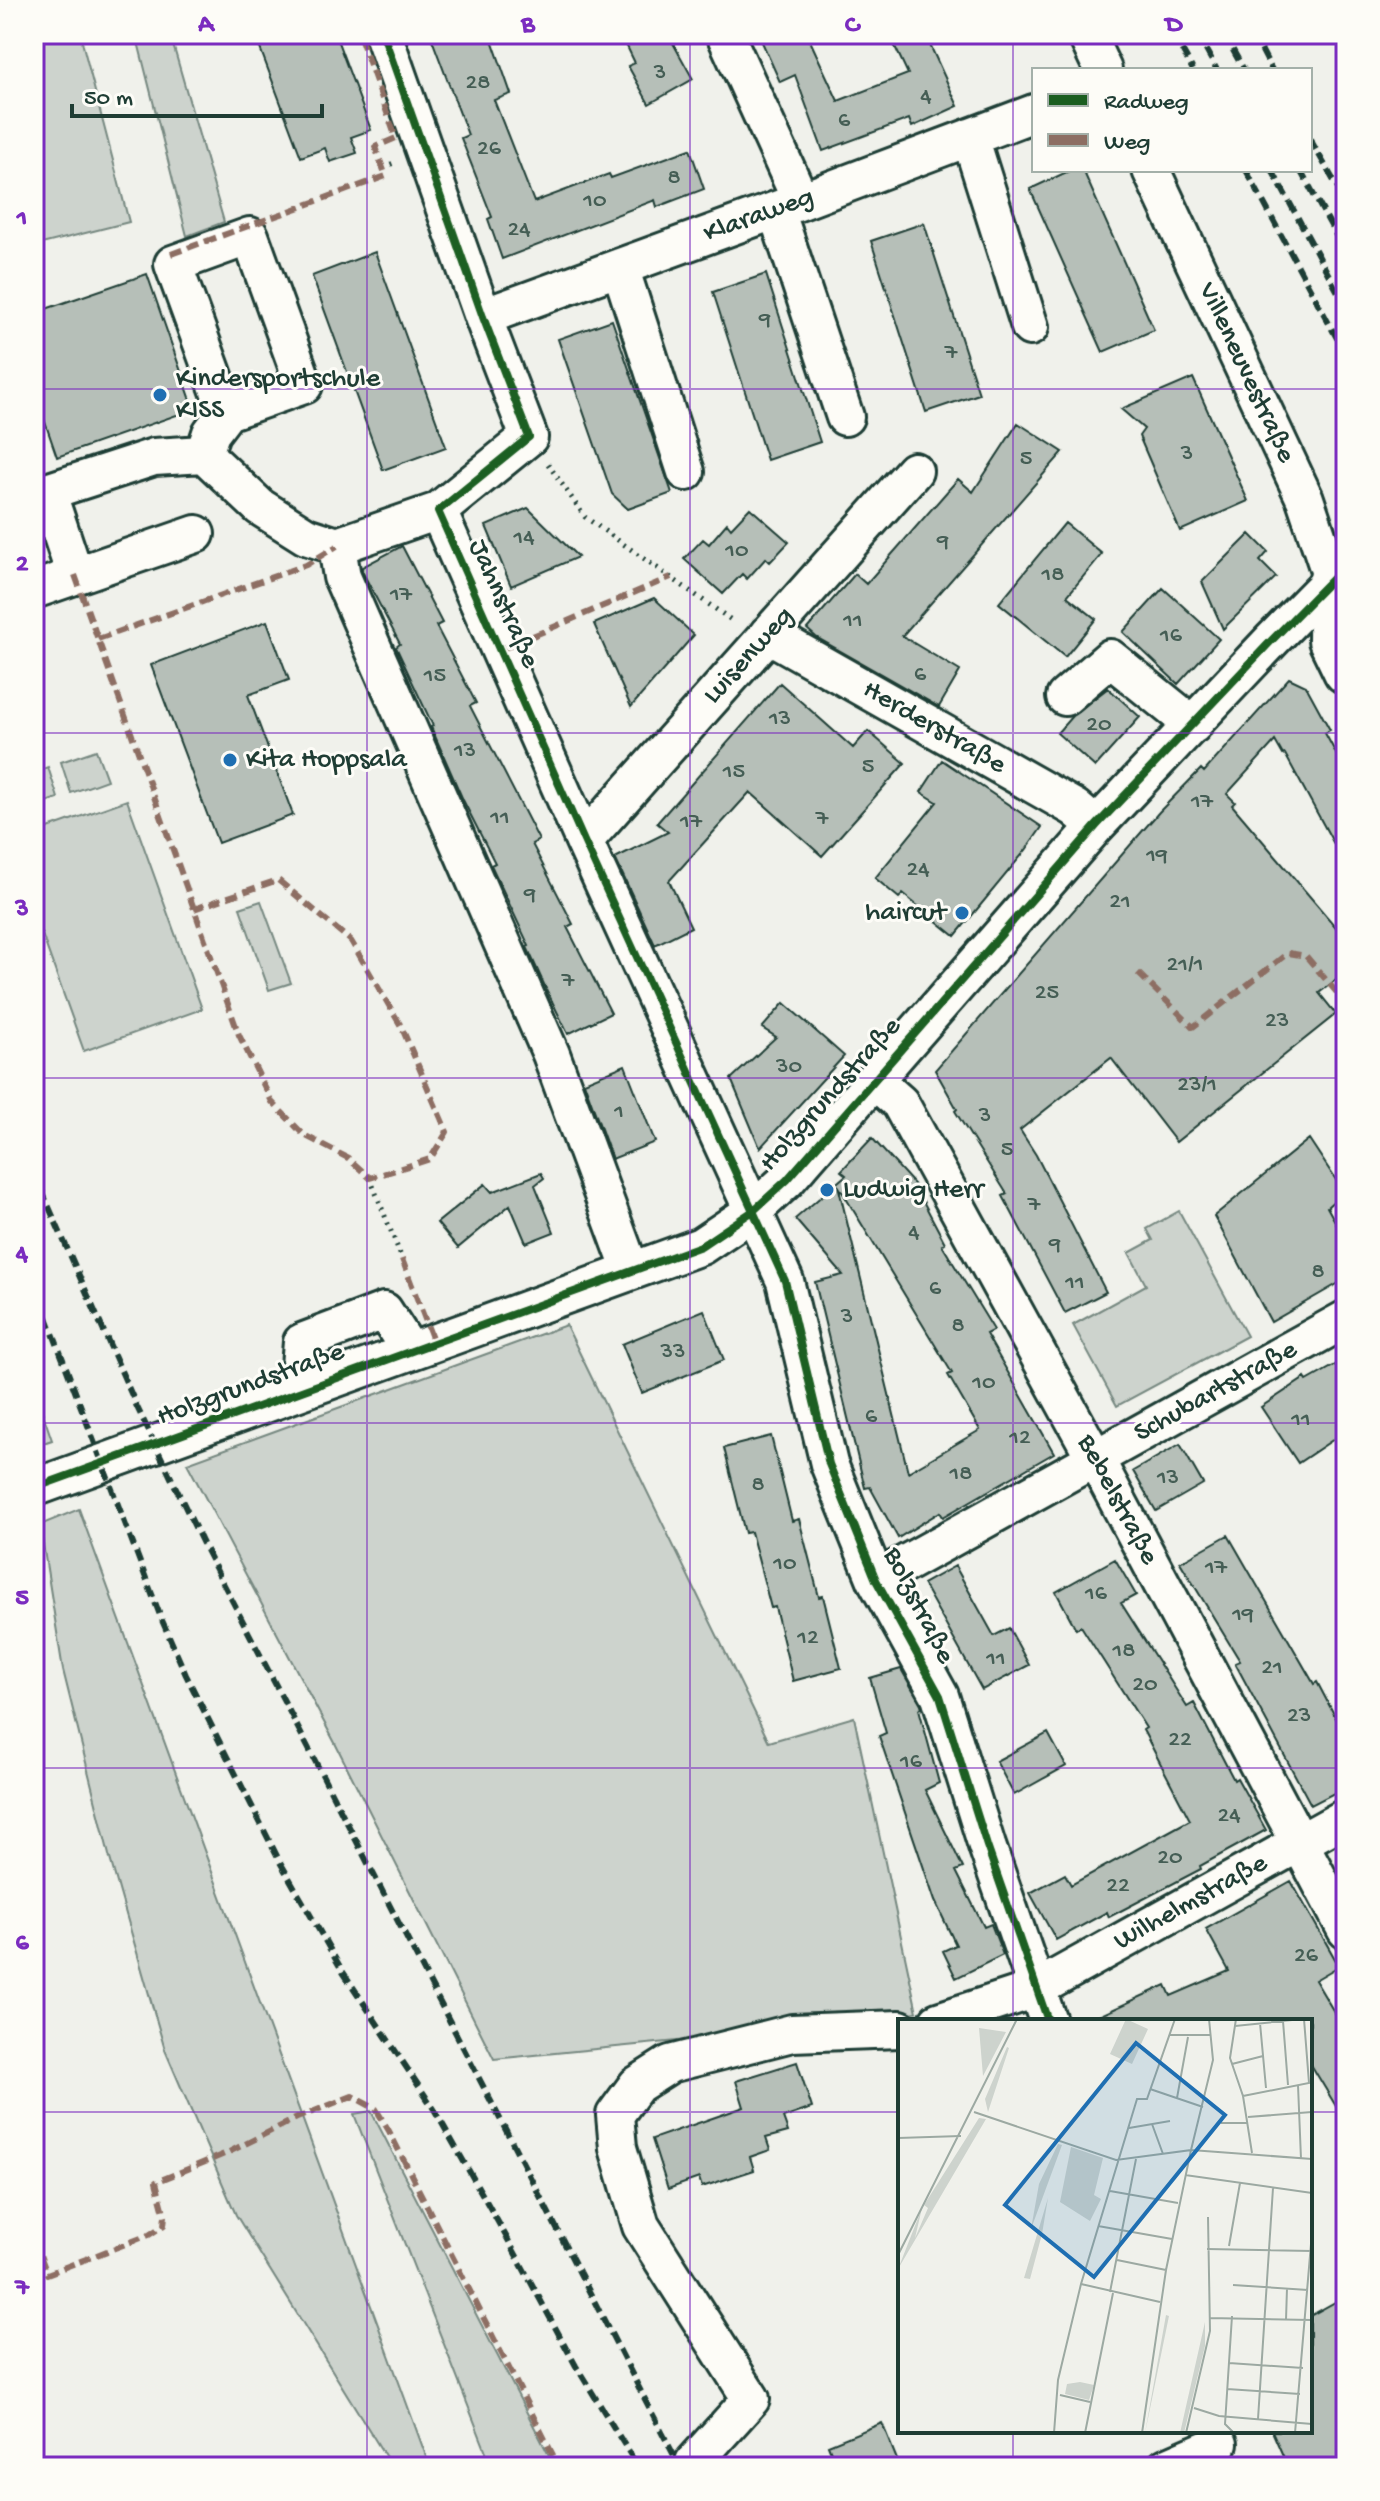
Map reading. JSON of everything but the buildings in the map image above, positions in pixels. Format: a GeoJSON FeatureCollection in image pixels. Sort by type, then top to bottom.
{"type":"FeatureCollection","features":[{"type":"Feature","properties":{"kind":"main road"},"geometry":{"type":"LineString","coordinates":[[1341,581],[1331,640],[1346,671]]}},
{"type":"Feature","properties":{"kind":"street"},"geometry":{"type":"LineString","coordinates":[[75,575],[40,494],[154,457],[204,454],[260,507],[306,536],[337,546],[438,511],[529,437],[383,34]]}},
{"type":"Feature","properties":{"kind":"street"},"geometry":{"type":"LineString","coordinates":[[725,34],[789,206],[845,417]]}},
{"type":"Feature","properties":{"kind":"street"},"geometry":{"type":"LineString","coordinates":[[1086,34],[1102,68]]}},
{"type":"Feature","properties":{"kind":"street","name":"Klaraweg"},"geometry":{"type":"LineString","coordinates":[[483,317],[1032,114]]}},
{"type":"Feature","properties":{"kind":"street"},"geometry":{"type":"LineString","coordinates":[[970,137],[1030,327]]}},
{"type":"Feature","properties":{"kind":"street","name":"Villeneuvestraße"},"geometry":{"type":"LineString","coordinates":[[1152,172],[1341,581]]}},
{"type":"Feature","properties":{"kind":"street"},"geometry":{"type":"LineString","coordinates":[[204,454],[211,433],[227,412],[304,385],[250,236],[173,264],[227,412]]}},
{"type":"Feature","properties":{"kind":"street"},"geometry":{"type":"LineString","coordinates":[[620,267],[686,472]]}},
{"type":"Feature","properties":{"kind":"street","name":"Luisenweg"},"geometry":{"type":"LineString","coordinates":[[584,841],[914,471]]}},
{"type":"Feature","properties":{"kind":"street"},"geometry":{"type":"LineString","coordinates":[[1305,499],[1346,526]]}},
{"type":"Feature","properties":{"kind":"street","name":"Jahnstraße"},"geometry":{"type":"LineString","coordinates":[[438,511],[753,1211]]}},
{"type":"Feature","properties":{"kind":"street"},"geometry":{"type":"LineString","coordinates":[[34,590],[196,534]]}},
{"type":"Feature","properties":{"kind":"street"},"geometry":{"type":"LineString","coordinates":[[337,546],[342,577],[551,1054],[631,1271]]}},
{"type":"Feature","properties":{"kind":"street","name":"Holzgrundstraße"},"geometry":{"type":"LineString","coordinates":[[34,1488],[701,1246],[753,1211],[787,1180],[1096,826],[1272,640],[1341,581]]}},
{"type":"Feature","properties":{"kind":"street","name":"Herderstraße"},"geometry":{"type":"LineString","coordinates":[[768,634],[1075,808],[1096,826]]}},
{"type":"Feature","properties":{"kind":"street"},"geometry":{"type":"LineString","coordinates":[[1065,697],[1110,658],[1193,725]]}},
{"type":"Feature","properties":{"kind":"street","name":"Bebelstraße"},"geometry":{"type":"LineString","coordinates":[[874,1080],[900,1103],[1096,1460],[1346,1930]]}},
{"type":"Feature","properties":{"kind":"street","name":"Bolzstraße"},"geometry":{"type":"LineString","coordinates":[[753,1211],[785,1281],[829,1464],[876,1580],[940,1696],[1042,2005]]}},
{"type":"Feature","properties":{"kind":"street","name":"Schubartstraße"},"geometry":{"type":"LineString","coordinates":[[876,1580],[1346,1319]]}},
{"type":"Feature","properties":{"kind":"street","name":"Wilhelmstraße"},"geometry":{"type":"LineString","coordinates":[[951,2019],[1042,2005],[1300,1842],[1346,1817]]}},
{"type":"Feature","properties":{"kind":"street"},"geometry":{"type":"LineString","coordinates":[[694,2462],[751,2399],[641,2226],[618,2148],[615,2115],[637,2085],[670,2064],[792,2033],[898,2029]]}},
{"type":"Feature","properties":{"kind":"street"},"geometry":{"type":"LineString","coordinates":[[1166,2467],[1221,2447]]}},
{"type":"Feature","properties":{"kind":"path"},"geometry":{"type":"LineString","coordinates":[[529,437],[585,517],[739,626],[768,634]]}},
{"type":"Feature","properties":{"kind":"path"},"geometry":{"type":"LineString","coordinates":[[370,1178],[402,1259]]}},
{"type":"Feature","properties":{"kind":"shaded area"},"geometry":{"type":"Polygon","coordinates":[[[34,34],[80,34],[129,222],[34,246],[34,34]]]}},
{"type":"Feature","properties":{"kind":"shaded area"},"geometry":{"type":"Polygon","coordinates":[[[136,34],[170,34],[224,222],[187,236],[136,34]]]}},
{"type":"Feature","properties":{"kind":"shaded area"},"geometry":{"type":"Polygon","coordinates":[[[96,750],[107,780],[71,793],[61,762],[96,750]]]}},
{"type":"Feature","properties":{"kind":"shaded area"},"geometry":{"type":"Polygon","coordinates":[[[48,767],[58,798],[34,806],[34,772],[48,767]]]}},
{"type":"Feature","properties":{"kind":"shaded area"},"geometry":{"type":"Polygon","coordinates":[[[127,800],[202,1009],[84,1051],[34,912],[34,833],[127,800]]]}},
{"type":"Feature","properties":{"kind":"shaded area"},"geometry":{"type":"Polygon","coordinates":[[[261,901],[291,983],[269,990],[240,908],[261,901]]]}},
{"type":"Feature","properties":{"kind":"shaded area"},"geometry":{"type":"Polygon","coordinates":[[[1179,1211],[1247,1336],[1117,1406],[1073,1325],[1146,1285],[1129,1253],[1153,1240],[1147,1229],[1179,1211]]]}},
{"type":"Feature","properties":{"kind":"shaded area"},"geometry":{"type":"Polygon","coordinates":[[[566,1325],[769,1742],[854,1717],[917,2012],[708,2038],[494,2059],[335,1743],[187,1463],[566,1325]]]}},
{"type":"Feature","properties":{"kind":"shaded area"},"geometry":{"type":"Polygon","coordinates":[[[34,1388],[52,1440],[34,1446],[34,1388]]]}},
{"type":"Feature","properties":{"kind":"shaded area"},"geometry":{"type":"Polygon","coordinates":[[[79,1509],[430,2467],[392,2467],[236,2215],[165,2050],[109,1855],[63,1670],[40,1525],[79,1509]]]}},
{"type":"Feature","properties":{"kind":"shaded area"},"geometry":{"type":"Polygon","coordinates":[[[371,2111],[555,2467],[492,2467],[354,2114],[371,2111]]]}},
{"type":"Feature","properties":{"kind":"railway"},"geometry":{"type":"LineString","coordinates":[[1173,34],[1192,68]]}},
{"type":"Feature","properties":{"kind":"railway"},"geometry":{"type":"LineString","coordinates":[[1197,34],[1216,68]]}},
{"type":"Feature","properties":{"kind":"railway"},"geometry":{"type":"LineString","coordinates":[[1224,34],[1243,68]]}},
{"type":"Feature","properties":{"kind":"railway"},"geometry":{"type":"LineString","coordinates":[[1253,34],[1271,68]]}},
{"type":"Feature","properties":{"kind":"railway"},"geometry":{"type":"LineString","coordinates":[[1312,142],[1346,202]]}},
{"type":"Feature","properties":{"kind":"railway"},"geometry":{"type":"LineString","coordinates":[[1247,172],[1346,355]]}},
{"type":"Feature","properties":{"kind":"railway"},"geometry":{"type":"LineString","coordinates":[[1273,172],[1346,307]]}},
{"type":"Feature","properties":{"kind":"railway"},"geometry":{"type":"LineString","coordinates":[[1301,172],[1346,253]]}},
{"type":"Feature","properties":{"kind":"railway"},"geometry":{"type":"LineString","coordinates":[[34,1173],[137,1407],[206,1550],[680,2467]]}},
{"type":"Feature","properties":{"kind":"railway"},"geometry":{"type":"LineString","coordinates":[[34,1283],[161,1618],[186,1675],[280,1862],[343,1972],[434,2109],[576,2366],[638,2467]]}},
{"type":"Feature","properties":{"kind":"marked path"},"geometry":{"type":"LineString","coordinates":[[171,254],[386,176],[375,147],[396,138],[359,34]]}},
{"type":"Feature","properties":{"kind":"marked path"},"geometry":{"type":"LineString","coordinates":[[98,639],[306,565],[337,546]]}},
{"type":"Feature","properties":{"kind":"marked path"},"geometry":{"type":"LineString","coordinates":[[75,575],[239,1035],[272,1102],[304,1135],[348,1158],[370,1178],[430,1159],[447,1132],[401,1026],[351,941],[278,880],[194,909]]}},
{"type":"Feature","properties":{"kind":"marked path"},"geometry":{"type":"LineString","coordinates":[[500,650],[671,577]]}},
{"type":"Feature","properties":{"kind":"marked path"},"geometry":{"type":"LineString","coordinates":[[1138,973],[1193,1027],[1288,953],[1306,956],[1338,994],[1346,988]]}},
{"type":"Feature","properties":{"kind":"marked path"},"geometry":{"type":"LineString","coordinates":[[402,1259],[434,1343]]}},
{"type":"Feature","properties":{"kind":"marked path"},"geometry":{"type":"LineString","coordinates":[[34,2239],[47,2274],[149,2235],[164,2225],[165,2216],[156,2182],[352,2096],[376,2109],[389,2131],[559,2467]]}},
{"type":"Feature","properties":{"kind":"cycle path"},"geometry":{"type":"LineString","coordinates":[[383,34],[529,437],[438,511],[584,841],[785,1281],[829,1464],[876,1580],[940,1696],[987,1846],[1047,2019]]}},
{"type":"Feature","properties":{"kind":"cycle path"},"geometry":{"type":"LineString","coordinates":[[34,1488],[701,1246],[753,1211],[787,1180],[1096,826],[1332,579]]}},
{"type":"Feature","properties":{"kind":"place","name":"Kindersportschule KISS"},"geometry":{"type":"Point","coordinates":[160,395]}},
{"type":"Feature","properties":{"kind":"place","name":"Kita Hoppsala"},"geometry":{"type":"Point","coordinates":[230,760]}},
{"type":"Feature","properties":{"kind":"place","name":"haircut"},"geometry":{"type":"Point","coordinates":[962,913]}},
{"type":"Feature","properties":{"kind":"place","name":"Ludwig Herr"},"geometry":{"type":"Point","coordinates":[827,1190]}}]}
